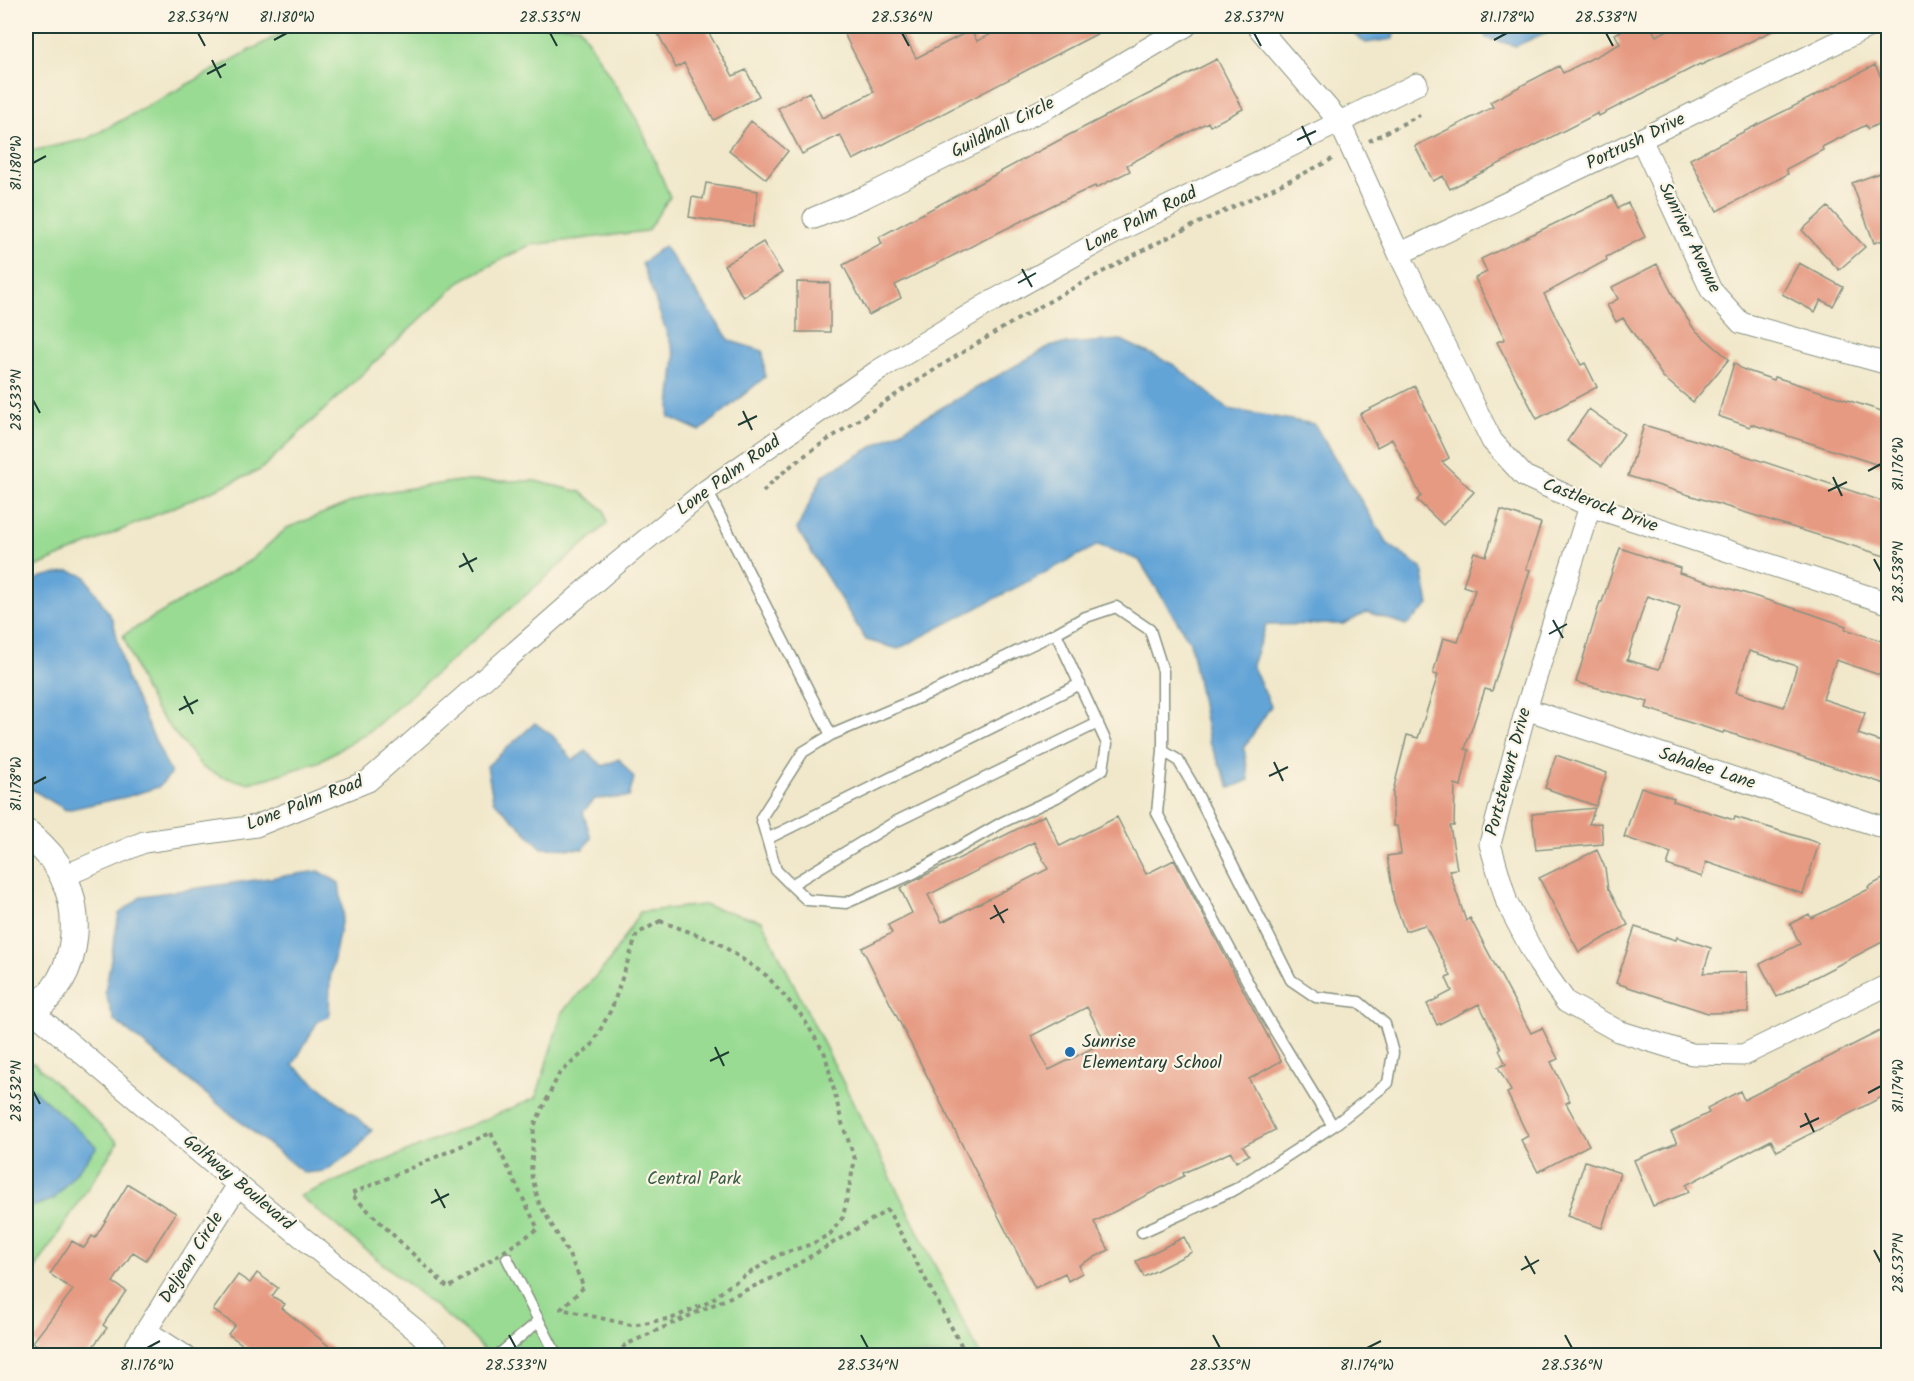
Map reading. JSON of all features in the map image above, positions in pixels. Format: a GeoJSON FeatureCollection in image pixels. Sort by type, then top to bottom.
{"type":"FeatureCollection","features":[{"type":"Feature","properties":{"kind":"street","name":"Guildhall Circle"},"geometry":{"type":"LineString","coordinates":[[814,218],[865,197],[1052,105],[1186,26]]}},
{"type":"Feature","properties":{"kind":"street"},"geometry":{"type":"LineString","coordinates":[[1257,26],[1339,121]]}},
{"type":"Feature","properties":{"kind":"street","name":"Portrush Drive"},"geometry":{"type":"LineString","coordinates":[[1399,254],[1641,140],[1870,26]]}},
{"type":"Feature","properties":{"kind":"street","name":"Lone Palm Road"},"geometry":{"type":"LineString","coordinates":[[64,876],[144,842],[255,826],[368,781],[604,573],[707,490],[879,370],[984,306],[1120,230],[1417,84]]}},
{"type":"Feature","properties":{"kind":"street","name":"Castlerock Drive"},"geometry":{"type":"LineString","coordinates":[[1339,121],[1399,254],[1492,441],[1524,476],[1590,506],[1888,603]]}},
{"type":"Feature","properties":{"kind":"street","name":"Sunriver Avenue"},"geometry":{"type":"LineString","coordinates":[[1641,140],[1711,290],[1741,323],[1888,364]]}},
{"type":"Feature","properties":{"kind":"street","name":"Portstewart Drive"},"geometry":{"type":"LineString","coordinates":[[1590,506],[1526,709],[1490,844],[1507,903],[1539,964],[1566,1002],[1618,1031],[1692,1054],[1743,1055],[1888,985]]}},
{"type":"Feature","properties":{"kind":"street","name":"Sahalee Lane"},"geometry":{"type":"LineString","coordinates":[[1526,709],[1888,829]]}},
{"type":"Feature","properties":{"kind":"street"},"geometry":{"type":"LineString","coordinates":[[26,833],[52,856],[64,876],[73,902],[75,917],[72,950],[65,971],[51,993],[29,1013]]}},
{"type":"Feature","properties":{"kind":"street","name":"Golfway Boulevard"},"geometry":{"type":"LineString","coordinates":[[29,1013],[417,1331],[443,1356]]}},
{"type":"Feature","properties":{"kind":"street","name":"Deljean Circle"},"geometry":{"type":"LineString","coordinates":[[130,1356],[238,1185]]}},
{"type":"Feature","properties":{"kind":"street"},"geometry":{"type":"LineString","coordinates":[[146,1331],[185,1356]]}},
{"type":"Feature","properties":{"kind":"lane"},"geometry":{"type":"LineString","coordinates":[[707,490],[831,735]]}},
{"type":"Feature","properties":{"kind":"lane"},"geometry":{"type":"LineString","coordinates":[[1056,633],[1107,744],[1103,769],[1057,797],[1003,822],[914,873],[846,903],[807,900],[776,870],[761,818],[803,752],[831,735],[930,693],[1083,618],[1116,607],[1150,630],[1163,671],[1163,751],[1158,813],[1266,1016],[1333,1126]]}},
{"type":"Feature","properties":{"kind":"lane"},"geometry":{"type":"LineString","coordinates":[[767,839],[1080,684]]}},
{"type":"Feature","properties":{"kind":"lane"},"geometry":{"type":"LineString","coordinates":[[792,885],[895,822],[1098,723]]}},
{"type":"Feature","properties":{"kind":"lane"},"geometry":{"type":"LineString","coordinates":[[1143,1232],[1236,1189],[1333,1126],[1388,1083],[1393,1053],[1385,1024],[1359,1002],[1316,997],[1291,980],[1191,782],[1178,760],[1163,751]]}},
{"type":"Feature","properties":{"kind":"lane"},"geometry":{"type":"LineString","coordinates":[[507,1258],[557,1356]]}},
{"type":"Feature","properties":{"kind":"lane"},"geometry":{"type":"LineString","coordinates":[[497,1356],[539,1321]]}},
{"type":"Feature","properties":{"kind":"path"},"geometry":{"type":"LineString","coordinates":[[763,492],[788,468],[915,382],[1076,286],[1163,240],[1420,115]]}},
{"type":"Feature","properties":{"kind":"path"},"geometry":{"type":"LineString","coordinates":[[660,921],[717,942],[767,976],[802,1016],[825,1054],[842,1123],[855,1159],[853,1171],[843,1217],[830,1234],[812,1244],[778,1255],[729,1286],[709,1302],[673,1318],[631,1325],[561,1309],[584,1287],[568,1253],[539,1203],[531,1173],[534,1126],[559,1074],[592,1045],[607,1018],[637,934],[660,921]]}},
{"type":"Feature","properties":{"kind":"path"},"geometry":{"type":"LineString","coordinates":[[491,1133],[538,1229],[448,1288],[351,1194],[491,1133]]}},
{"type":"Feature","properties":{"kind":"path"},"geometry":{"type":"LineString","coordinates":[[618,1356],[625,1345],[781,1274],[888,1210],[967,1356]]}},
{"type":"Feature","properties":{"kind":"green space"},"geometry":{"type":"Polygon","coordinates":[[[291,26],[579,26],[640,125],[670,197],[647,231],[530,245],[462,280],[260,470],[26,571],[26,152],[87,139],[291,26]]]}},
{"type":"Feature","properties":{"kind":"green space"},"geometry":{"type":"Polygon","coordinates":[[[459,481],[535,481],[581,492],[604,510],[607,524],[370,731],[318,762],[247,783],[223,777],[203,768],[155,709],[140,680],[123,635],[251,560],[287,528],[371,494],[459,481]]]}},
{"type":"Feature","properties":{"kind":"green space","name":"Central Park"},"geometry":{"type":"Polygon","coordinates":[[[703,905],[762,921],[980,1355],[489,1355],[471,1336],[300,1196],[536,1098],[562,1012],[608,963],[640,912],[703,905]]]}},
{"type":"Feature","properties":{"kind":"green space"},"geometry":{"type":"Polygon","coordinates":[[[26,1063],[34,1063],[118,1142],[26,1283],[26,1063]]]}},
{"type":"Feature","properties":{"kind":"water"},"geometry":{"type":"Polygon","coordinates":[[[1344,26],[1392,26],[1395,29],[1393,39],[1366,43],[1344,26]]]}},
{"type":"Feature","properties":{"kind":"water"},"geometry":{"type":"Polygon","coordinates":[[[1483,26],[1560,26],[1516,46],[1486,38],[1483,26]]]}},
{"type":"Feature","properties":{"kind":"water"},"geometry":{"type":"Polygon","coordinates":[[[664,246],[730,341],[763,351],[765,377],[700,431],[669,417],[675,356],[642,263],[664,246]]]}},
{"type":"Feature","properties":{"kind":"water"},"geometry":{"type":"Polygon","coordinates":[[[1121,340],[1174,365],[1228,409],[1314,424],[1387,543],[1422,569],[1429,605],[1406,625],[1367,612],[1344,624],[1266,625],[1252,665],[1271,706],[1244,748],[1249,780],[1230,788],[1209,741],[1190,642],[1139,560],[1098,545],[898,649],[866,640],[797,529],[823,475],[1052,345],[1121,340]]]}},
{"type":"Feature","properties":{"kind":"water"},"geometry":{"type":"Polygon","coordinates":[[[69,571],[85,576],[113,620],[127,680],[171,774],[158,787],[126,797],[66,810],[26,786],[26,585],[41,577],[69,571]]]}},
{"type":"Feature","properties":{"kind":"water"},"geometry":{"type":"Polygon","coordinates":[[[535,723],[553,736],[573,760],[586,751],[603,766],[619,759],[634,778],[629,797],[595,799],[583,812],[591,838],[583,849],[542,848],[493,800],[487,766],[535,723]]]}},
{"type":"Feature","properties":{"kind":"water"},"geometry":{"type":"Polygon","coordinates":[[[319,871],[339,883],[343,913],[330,979],[329,1017],[318,1021],[293,1065],[372,1130],[356,1150],[325,1171],[304,1173],[114,1020],[105,992],[119,914],[142,896],[319,871]]]}},
{"type":"Feature","properties":{"kind":"water"},"geometry":{"type":"Polygon","coordinates":[[[26,1083],[97,1147],[54,1199],[26,1209],[26,1083]]]}},
{"type":"Feature","properties":{"kind":"building"},"geometry":{"type":"Polygon","coordinates":[[[654,26],[705,26],[733,76],[746,70],[759,96],[714,120],[684,63],[676,68],[654,26]]]}},
{"type":"Feature","properties":{"kind":"building"},"geometry":{"type":"Polygon","coordinates":[[[840,26],[900,26],[916,58],[971,30],[977,41],[1007,26],[1112,26],[853,160],[840,135],[802,154],[778,108],[809,92],[822,118],[874,92],[840,26]]]}},
{"type":"Feature","properties":{"kind":"building"},"geometry":{"type":"Polygon","coordinates":[[[1631,26],[1650,26],[1656,36],[1676,26],[1782,26],[1700,64],[1599,116],[1598,113],[1450,189],[1443,176],[1433,181],[1415,146],[1493,107],[1490,102],[1559,66],[1563,73],[1620,44],[1615,34],[1631,26]]]}},
{"type":"Feature","properties":{"kind":"building"},"geometry":{"type":"Polygon","coordinates":[[[1217,59],[1243,109],[1210,126],[1208,122],[1127,165],[1130,171],[1096,188],[1095,186],[1055,204],[895,285],[901,298],[869,315],[843,265],[882,244],[879,237],[1217,59]]]}},
{"type":"Feature","properties":{"kind":"building"},"geometry":{"type":"Polygon","coordinates":[[[1875,65],[1888,91],[1888,119],[1868,129],[1866,125],[1822,147],[1823,150],[1786,169],[1788,174],[1717,211],[1690,159],[1875,65]]]}},
{"type":"Feature","properties":{"kind":"building"},"geometry":{"type":"Polygon","coordinates":[[[751,121],[788,151],[766,179],[729,150],[751,121]]]}},
{"type":"Feature","properties":{"kind":"building"},"geometry":{"type":"Polygon","coordinates":[[[1888,170],[1888,238],[1874,243],[1852,183],[1888,170]]]}},
{"type":"Feature","properties":{"kind":"building"},"geometry":{"type":"Polygon","coordinates":[[[706,183],[758,191],[753,227],[689,217],[692,197],[703,199],[706,183]]]}},
{"type":"Feature","properties":{"kind":"building"},"geometry":{"type":"Polygon","coordinates":[[[1612,196],[1618,208],[1628,203],[1645,237],[1544,294],[1581,365],[1585,363],[1597,387],[1537,419],[1497,342],[1505,339],[1475,278],[1487,272],[1481,259],[1612,196]]]}},
{"type":"Feature","properties":{"kind":"building"},"geometry":{"type":"Polygon","coordinates":[[[1828,207],[1865,247],[1839,270],[1802,230],[1828,207]]]}},
{"type":"Feature","properties":{"kind":"building"},"geometry":{"type":"Polygon","coordinates":[[[763,242],[782,273],[743,297],[724,265],[763,242]]]}},
{"type":"Feature","properties":{"kind":"building"},"geometry":{"type":"Polygon","coordinates":[[[1799,263],[1843,287],[1833,306],[1821,300],[1815,312],[1782,294],[1799,263]]]}},
{"type":"Feature","properties":{"kind":"building"},"geometry":{"type":"Polygon","coordinates":[[[1657,264],[1677,303],[1694,329],[1729,359],[1693,402],[1663,377],[1623,318],[1616,322],[1607,305],[1618,299],[1612,287],[1657,264]]]}},
{"type":"Feature","properties":{"kind":"building"},"geometry":{"type":"Polygon","coordinates":[[[797,282],[830,283],[830,332],[797,332],[797,282]]]}},
{"type":"Feature","properties":{"kind":"building"},"geometry":{"type":"Polygon","coordinates":[[[1734,363],[1742,369],[1774,380],[1775,377],[1888,413],[1888,468],[1751,424],[1750,427],[1718,416],[1734,363]]]}},
{"type":"Feature","properties":{"kind":"building"},"geometry":{"type":"Polygon","coordinates":[[[1415,386],[1449,458],[1442,462],[1474,492],[1443,525],[1417,500],[1421,496],[1392,439],[1377,447],[1360,414],[1415,386]]]}},
{"type":"Feature","properties":{"kind":"building"},"geometry":{"type":"Polygon","coordinates":[[[1589,409],[1624,434],[1602,466],[1567,441],[1589,409]]]}},
{"type":"Feature","properties":{"kind":"building"},"geometry":{"type":"Polygon","coordinates":[[[1644,425],[1888,503],[1888,557],[1628,476],[1644,425]]]}},
{"type":"Feature","properties":{"kind":"building"},"geometry":{"type":"Polygon","coordinates":[[[1501,510],[1541,523],[1526,569],[1530,570],[1492,691],[1485,689],[1465,749],[1469,750],[1461,786],[1455,784],[1454,826],[1450,826],[1457,869],[1449,870],[1466,921],[1470,918],[1531,1033],[1542,1028],[1558,1059],[1551,1062],[1570,1101],[1566,1103],[1589,1145],[1538,1172],[1521,1140],[1528,1136],[1507,1093],[1511,1091],[1498,1067],[1506,1064],[1499,1050],[1501,1048],[1479,1004],[1437,1025],[1427,1004],[1452,991],[1446,978],[1451,976],[1425,925],[1405,931],[1394,901],[1387,856],[1401,854],[1397,826],[1393,826],[1393,791],[1407,735],[1418,738],[1438,675],[1433,674],[1443,638],[1458,642],[1475,590],[1463,586],[1474,552],[1486,556],[1501,510]]]}},
{"type":"Feature","properties":{"kind":"building"},"geometry":{"type":"Polygon","coordinates":[[[1620,548],[1680,568],[1679,573],[1806,612],[1846,626],[1845,629],[1888,643],[1888,678],[1836,660],[1823,699],[1865,713],[1858,734],[1888,744],[1888,785],[1646,708],[1648,702],[1576,682],[1600,602],[1602,602],[1620,548]],[[1647,596],[1627,660],[1659,669],[1680,607],[1647,596]],[[1749,651],[1736,692],[1784,707],[1797,666],[1749,651]]]}},
{"type":"Feature","properties":{"kind":"building"},"geometry":{"type":"Polygon","coordinates":[[[1556,755],[1607,773],[1596,806],[1545,788],[1556,755]]]}},
{"type":"Feature","properties":{"kind":"building"},"geometry":{"type":"Polygon","coordinates":[[[1641,787],[1674,798],[1673,801],[1819,843],[1803,894],[1706,862],[1702,877],[1667,865],[1671,853],[1624,837],[1641,787]]]}},
{"type":"Feature","properties":{"kind":"building"},"geometry":{"type":"Polygon","coordinates":[[[1595,808],[1589,824],[1601,823],[1603,844],[1536,850],[1532,814],[1595,808]]]}},
{"type":"Feature","properties":{"kind":"building"},"geometry":{"type":"Polygon","coordinates":[[[1045,815],[1060,846],[1117,817],[1146,874],[1174,860],[1281,1061],[1249,1079],[1275,1130],[1243,1146],[1249,1155],[1236,1162],[1231,1152],[1183,1173],[1184,1176],[1094,1222],[1109,1250],[1079,1265],[1082,1273],[1068,1281],[1065,1273],[1035,1288],[862,948],[892,933],[888,925],[912,913],[900,888],[1045,815]],[[1034,842],[928,895],[942,922],[1048,869],[1034,842]],[[1087,1007],[1031,1036],[1049,1070],[1105,1042],[1087,1007]]]}},
{"type":"Feature","properties":{"kind":"building"},"geometry":{"type":"Polygon","coordinates":[[[1597,850],[1605,868],[1608,890],[1608,888],[1628,925],[1579,952],[1539,878],[1597,850]]]}},
{"type":"Feature","properties":{"kind":"building"},"geometry":{"type":"Polygon","coordinates":[[[1888,876],[1888,939],[1777,997],[1760,964],[1800,944],[1790,924],[1809,914],[1811,918],[1824,912],[1869,889],[1868,887],[1888,876]]]}},
{"type":"Feature","properties":{"kind":"building"},"geometry":{"type":"Polygon","coordinates":[[[1635,927],[1711,948],[1703,973],[1747,972],[1748,1012],[1708,1013],[1616,983],[1635,927]]]}},
{"type":"Feature","properties":{"kind":"building"},"geometry":{"type":"Polygon","coordinates":[[[1888,1027],[1888,1081],[1881,1084],[1886,1095],[1777,1151],[1771,1140],[1686,1185],[1689,1192],[1653,1206],[1634,1160],[1677,1143],[1671,1132],[1709,1113],[1707,1108],[1740,1091],[1744,1100],[1888,1027]]]}},
{"type":"Feature","properties":{"kind":"building"},"geometry":{"type":"Polygon","coordinates":[[[1585,1161],[1620,1173],[1602,1228],[1567,1216],[1585,1161]]]}},
{"type":"Feature","properties":{"kind":"building"},"geometry":{"type":"Polygon","coordinates":[[[128,1184],[176,1213],[146,1260],[133,1252],[113,1282],[126,1291],[103,1325],[107,1328],[86,1356],[30,1356],[38,1346],[33,1342],[73,1290],[50,1274],[72,1241],[84,1248],[92,1236],[95,1238],[128,1184]]]}},
{"type":"Feature","properties":{"kind":"building"},"geometry":{"type":"Polygon","coordinates":[[[1184,1237],[1192,1252],[1144,1277],[1136,1261],[1184,1237]]]}},
{"type":"Feature","properties":{"kind":"building"},"geometry":{"type":"Polygon","coordinates":[[[257,1273],[278,1288],[272,1296],[285,1304],[282,1308],[341,1356],[263,1356],[254,1348],[252,1351],[228,1334],[235,1325],[213,1310],[238,1275],[250,1283],[257,1273]]]}},
{"type":"Feature","properties":{"kind":"place","name":"Sunrise Elementary School"},"geometry":{"type":"Point","coordinates":[1070,1052]}}]}
